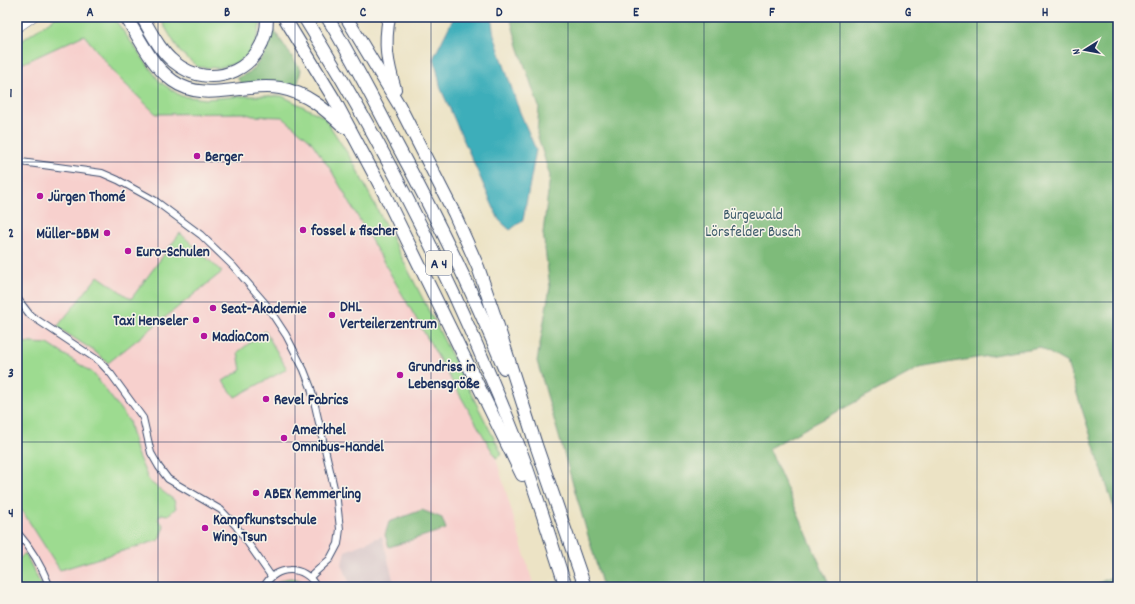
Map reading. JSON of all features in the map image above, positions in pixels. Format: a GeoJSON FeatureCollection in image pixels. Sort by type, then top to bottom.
{"type":"FeatureCollection","features":[{"type":"Feature","properties":{"kind":"highway"},"geometry":{"type":"LineString","coordinates":[[126,17],[159,69],[181,86],[200,92],[266,88],[279,88],[292,91],[312,100],[322,107],[353,137]]}},
{"type":"Feature","properties":{"kind":"highway"},"geometry":{"type":"LineString","coordinates":[[142,17],[160,46],[173,62],[187,71],[207,76],[234,71],[242,68],[250,61],[263,44],[267,17]]}},
{"type":"Feature","properties":{"kind":"highway"},"geometry":{"type":"LineString","coordinates":[[284,17],[334,100],[387,200],[474,375],[544,522]]}},
{"type":"Feature","properties":{"kind":"highway","name":"A 4"},"geometry":{"type":"LineString","coordinates":[[304,17],[330,58],[412,205],[477,345],[520,451],[566,587]]}},
{"type":"Feature","properties":{"kind":"highway","name":"A 4"},"geometry":{"type":"LineString","coordinates":[[326,17],[347,50],[432,208],[487,327],[536,445],[585,587]]}},
{"type":"Feature","properties":{"kind":"highway"},"geometry":{"type":"LineString","coordinates":[[346,17],[399,106],[454,213],[478,267],[536,445]]}},
{"type":"Feature","properties":{"kind":"highway"},"geometry":{"type":"LineString","coordinates":[[389,17],[386,49],[389,68],[399,106]]}},
{"type":"Feature","properties":{"kind":"main road"},"geometry":{"type":"LineString","coordinates":[[17,28],[33,17]]}},
{"type":"Feature","properties":{"kind":"street"},"geometry":{"type":"LineString","coordinates":[[17,163],[21,162],[102,174],[118,180],[154,200],[201,235],[233,266],[265,303],[286,335],[304,370],[312,396],[338,501],[340,530],[338,544],[330,559],[310,577]]}},
{"type":"Feature","properties":{"kind":"street"},"geometry":{"type":"LineString","coordinates":[[17,298],[30,315],[99,362],[111,374],[143,418],[151,453],[168,479],[221,510],[236,526],[271,576]]}},
{"type":"Feature","properties":{"kind":"street"},"geometry":{"type":"LineString","coordinates":[[17,532],[38,562],[50,587]]}},
{"type":"Feature","properties":{"kind":"street"},"geometry":{"type":"LineString","coordinates":[[264,587],[271,576],[282,571],[295,570],[303,572],[310,577],[316,587]]}},
{"type":"Feature","properties":{"kind":"shaded area"},"geometry":{"type":"Polygon","coordinates":[[[84,35],[119,78],[193,114],[243,113],[253,116],[282,117],[310,140],[331,170],[496,458],[534,587],[17,587],[17,66],[84,35]]]}},
{"type":"Feature","properties":{"kind":"shaded area"},"geometry":{"type":"Polygon","coordinates":[[[382,536],[395,587],[351,587],[342,564],[345,551],[382,536]]]}},
{"type":"Feature","properties":{"kind":"green space"},"geometry":{"type":"Polygon","coordinates":[[[56,17],[113,17],[160,82],[181,96],[206,99],[242,96],[282,96],[324,117],[353,162],[502,454],[496,458],[331,170],[310,140],[282,117],[253,116],[243,113],[156,114],[119,78],[84,35],[17,66],[17,44],[56,17]]]}},
{"type":"Feature","properties":{"kind":"green space"},"geometry":{"type":"Polygon","coordinates":[[[159,17],[262,18],[256,41],[249,54],[237,63],[218,68],[198,67],[180,52],[159,17]]]}},
{"type":"Feature","properties":{"kind":"green space","name":"Bürgewald Lörsfelder Busch"},"geometry":{"type":"Polygon","coordinates":[[[510,17],[1118,17],[1118,520],[1067,363],[1039,347],[919,368],[769,448],[830,587],[603,587],[537,361],[550,287],[543,233],[550,176],[537,134],[539,107],[518,46],[510,17]]]}},
{"type":"Feature","properties":{"kind":"green space"},"geometry":{"type":"Polygon","coordinates":[[[273,29],[301,70],[297,87],[242,84],[237,78],[252,71],[265,53],[273,29]]]}},
{"type":"Feature","properties":{"kind":"green space"},"geometry":{"type":"Polygon","coordinates":[[[180,233],[222,272],[108,363],[94,351],[57,327],[98,276],[131,299],[180,233]]]}},
{"type":"Feature","properties":{"kind":"green space"},"geometry":{"type":"Polygon","coordinates":[[[265,331],[287,369],[235,397],[223,381],[241,370],[238,352],[265,331]]]}},
{"type":"Feature","properties":{"kind":"green space"},"geometry":{"type":"Polygon","coordinates":[[[17,342],[48,344],[93,373],[129,421],[136,451],[149,481],[174,500],[176,508],[168,515],[161,514],[158,519],[164,526],[159,540],[60,570],[23,512],[17,507],[17,342]]]}},
{"type":"Feature","properties":{"kind":"green space"},"geometry":{"type":"Polygon","coordinates":[[[422,510],[442,518],[446,529],[389,547],[385,535],[389,522],[422,510]]]}},
{"type":"Feature","properties":{"kind":"green space"},"geometry":{"type":"Polygon","coordinates":[[[25,553],[42,587],[17,587],[17,561],[25,553]]]}},
{"type":"Feature","properties":{"kind":"green space"},"geometry":{"type":"Polygon","coordinates":[[[1118,556],[1118,587],[1091,587],[1113,576],[1118,556]]]}},
{"type":"Feature","properties":{"kind":"green space"},"geometry":{"type":"Polygon","coordinates":[[[291,578],[304,583],[308,587],[273,587],[281,581],[291,578]]]}},
{"type":"Feature","properties":{"kind":"water"},"geometry":{"type":"Polygon","coordinates":[[[454,17],[491,17],[494,35],[519,110],[536,150],[523,220],[510,230],[499,220],[441,89],[434,57],[454,17]]]}},
{"type":"Feature","properties":{"kind":"place","name":"Berger"},"geometry":{"type":"Point","coordinates":[197,156]}},
{"type":"Feature","properties":{"kind":"place","name":"Jürgen Thomé"},"geometry":{"type":"Point","coordinates":[40,196]}},
{"type":"Feature","properties":{"kind":"place","name":"fossel & fischer"},"geometry":{"type":"Point","coordinates":[303,230]}},
{"type":"Feature","properties":{"kind":"place","name":"Müller-BBM"},"geometry":{"type":"Point","coordinates":[107,233]}},
{"type":"Feature","properties":{"kind":"place","name":"Euro-Schulen"},"geometry":{"type":"Point","coordinates":[128,251]}},
{"type":"Feature","properties":{"kind":"place","name":"Seat-Akademie"},"geometry":{"type":"Point","coordinates":[213,308]}},
{"type":"Feature","properties":{"kind":"place","name":"DHL Verteilerzentrum"},"geometry":{"type":"Point","coordinates":[332,315]}},
{"type":"Feature","properties":{"kind":"place","name":"Taxi Henseler"},"geometry":{"type":"Point","coordinates":[196,320]}},
{"type":"Feature","properties":{"kind":"place","name":"MadiaCom"},"geometry":{"type":"Point","coordinates":[204,336]}},
{"type":"Feature","properties":{"kind":"place","name":"Grundriss in Lebensgröße"},"geometry":{"type":"Point","coordinates":[400,375]}},
{"type":"Feature","properties":{"kind":"place","name":"Revel Fabrics"},"geometry":{"type":"Point","coordinates":[266,399]}},
{"type":"Feature","properties":{"kind":"place","name":"Amerkhel Omnibus-Handel"},"geometry":{"type":"Point","coordinates":[284,438]}},
{"type":"Feature","properties":{"kind":"place","name":"ABEX Kemmerling"},"geometry":{"type":"Point","coordinates":[256,493]}},
{"type":"Feature","properties":{"kind":"place","name":"Kampfkunstschule Wing Tsun"},"geometry":{"type":"Point","coordinates":[205,528]}}]}
